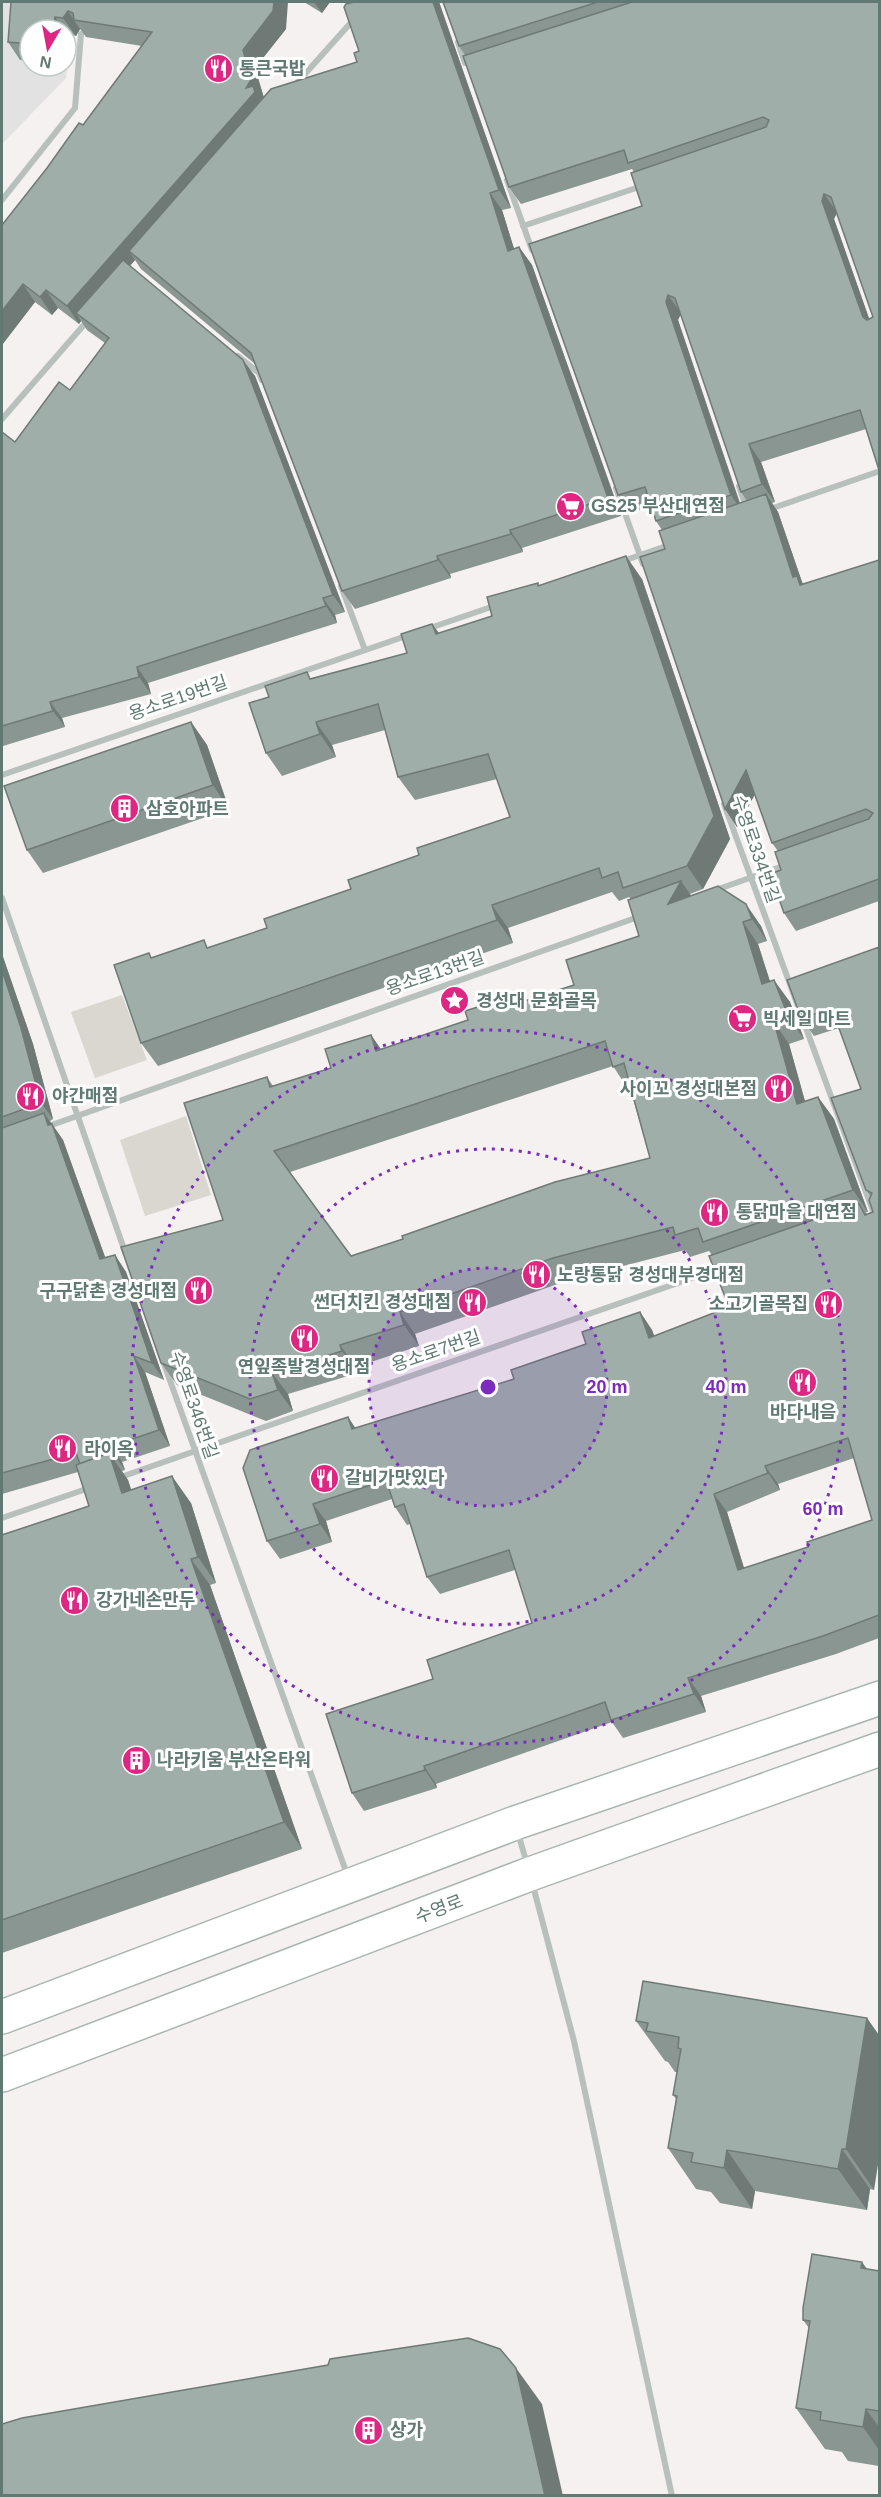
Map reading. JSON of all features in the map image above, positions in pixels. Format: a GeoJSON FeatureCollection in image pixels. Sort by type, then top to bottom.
{"type":"FeatureCollection","features":[{"type":"Feature","properties":{"kind":"main road"},"geometry":{"type":"LineString","coordinates":[[2,2017],[515,1823],[879,1698]]}},
{"type":"Feature","properties":{"kind":"main road","name":"수영로"},"geometry":{"type":"LineString","coordinates":[[2,2075],[530,1874],[879,1749]]}},
{"type":"Feature","properties":{"kind":"street"},"geometry":{"type":"LineString","coordinates":[[290,91],[361,10]]}},
{"type":"Feature","properties":{"kind":"street"},"geometry":{"type":"LineString","coordinates":[[454,31],[468,71]]}},
{"type":"Feature","properties":{"kind":"street"},"geometry":{"type":"LineString","coordinates":[[2,200],[75,108],[81,34]]}},
{"type":"Feature","properties":{"kind":"street"},"geometry":{"type":"LineString","coordinates":[[504,171],[535,259]]}},
{"type":"Feature","properties":{"kind":"street"},"geometry":{"type":"LineString","coordinates":[[523,226],[645,185]]}},
{"type":"Feature","properties":{"kind":"street"},"geometry":{"type":"LineString","coordinates":[[2,419],[95,313]]}},
{"type":"Feature","properties":{"kind":"street"},"geometry":{"type":"LineString","coordinates":[[232,351],[259,373],[264,384]]}},
{"type":"Feature","properties":{"kind":"street"},"geometry":{"type":"LineString","coordinates":[[760,513],[879,471]]}},
{"type":"Feature","properties":{"kind":"street"},"geometry":{"type":"LineString","coordinates":[[613,478],[644,567]]}},
{"type":"Feature","properties":{"kind":"street"},"geometry":{"type":"LineString","coordinates":[[738,483],[750,516]]}},
{"type":"Feature","properties":{"kind":"street"},"geometry":{"type":"LineString","coordinates":[[618,563],[684,540]]}},
{"type":"Feature","properties":{"kind":"street"},"geometry":{"type":"LineString","coordinates":[[340,583],[365,650]]}},
{"type":"Feature","properties":{"kind":"street","name":"용소로19번길"},"geometry":{"type":"LineString","coordinates":[[2,775],[508,601]]}},
{"type":"Feature","properties":{"kind":"street","name":"수영로334번길"},"geometry":{"type":"LineString","coordinates":[[723,801],[749,878],[877,1217]]}},
{"type":"Feature","properties":{"kind":"street"},"geometry":{"type":"LineString","coordinates":[[705,894],[792,863]]}},
{"type":"Feature","properties":{"kind":"street"},"geometry":{"type":"LineString","coordinates":[[2,898],[128,1261]]}},
{"type":"Feature","properties":{"kind":"street","name":"용소로13번길"},"geometry":{"type":"LineString","coordinates":[[34,1131],[650,913]]}},
{"type":"Feature","properties":{"kind":"street"},"geometry":{"type":"LineString","coordinates":[[863,1219],[877,1217]]}},
{"type":"Feature","properties":{"kind":"street","name":"용소로7번길"},"geometry":{"type":"LineString","coordinates":[[115,1479],[730,1265]]}},
{"type":"Feature","properties":{"kind":"street","name":"수영로346번길"},"geometry":{"type":"LineString","coordinates":[[159,1351],[351,1886]]}},
{"type":"Feature","properties":{"kind":"street"},"geometry":{"type":"LineString","coordinates":[[2,1518],[104,1483]]}},
{"type":"Feature","properties":{"kind":"street"},"geometry":{"type":"LineString","coordinates":[[515,1823],[574,2041],[672,2496]]}},
{"type":"Feature","properties":{"kind":"shaded area"},"geometry":{"type":"Polygon","coordinates":[[[2,2],[77,2],[75,18],[18,18],[18,78],[66,78],[2,144],[2,2]]]}},
{"type":"Feature","properties":{"kind":"shaded area"},"geometry":{"type":"Polygon","coordinates":[[[122,995],[147,1060],[95,1078],[71,1012],[122,995]]]}},
{"type":"Feature","properties":{"kind":"shaded area"},"geometry":{"type":"Polygon","coordinates":[[[186,1116],[211,1195],[145,1216],[120,1140],[186,1116]]]}},
{"type":"Feature","properties":{"kind":"building"},"geometry":{"type":"Polygon","coordinates":[[[11,2],[274,2],[273,11],[243,50],[251,80],[246,88],[253,86],[255,92],[67,306],[46,290],[40,297],[23,284],[2,311],[2,225],[79,123],[83,125],[152,32],[78,21],[78,18],[74,18],[73,13],[68,11],[63,18],[18,18],[18,43],[8,42],[11,2]]]}},
{"type":"Feature","properties":{"kind":"building"},"geometry":{"type":"Polygon","coordinates":[[[354,2],[433,2],[499,190],[490,193],[508,251],[519,247],[608,498],[510,530],[511,534],[437,556],[438,560],[342,591],[251,353],[129,251],[271,89],[357,62],[354,53],[359,51],[344,7],[354,2]]]}},
{"type":"Feature","properties":{"kind":"building"},"geometry":{"type":"Polygon","coordinates":[[[443,2],[598,2],[459,46],[443,2]]]}},
{"type":"Feature","properties":{"kind":"building"},"geometry":{"type":"Polygon","coordinates":[[[632,2],[879,2],[879,470],[860,410],[749,444],[762,484],[741,492],[675,298],[668,295],[666,302],[731,495],[656,521],[645,487],[618,495],[529,244],[642,206],[631,173],[766,127],[769,120],[763,117],[628,163],[624,150],[509,187],[463,56],[632,2]],[[824,194],[822,201],[863,317],[867,320],[873,317],[831,197],[824,194]]]}},
{"type":"Feature","properties":{"kind":"building"},"geometry":{"type":"Polygon","coordinates":[[[123,260],[243,360],[333,595],[323,598],[326,606],[137,667],[139,677],[50,702],[53,711],[2,726],[2,432],[15,442],[59,382],[70,390],[109,338],[76,313],[123,260]]]}},
{"type":"Feature","properties":{"kind":"building"},"geometry":{"type":"Polygon","coordinates":[[[766,494],[793,577],[797,576],[800,585],[879,560],[879,879],[784,913],[770,874],[781,870],[775,852],[869,819],[873,813],[866,809],[772,843],[746,770],[725,809],[640,557],[665,549],[659,531],[766,494]]]}},
{"type":"Feature","properties":{"kind":"building"},"geometry":{"type":"Polygon","coordinates":[[[626,556],[714,816],[687,866],[623,888],[618,872],[602,878],[599,868],[492,905],[497,920],[141,1043],[114,965],[149,953],[151,958],[204,940],[207,948],[267,928],[264,919],[351,889],[348,880],[419,855],[417,848],[510,817],[488,754],[398,777],[378,704],[316,722],[320,734],[266,753],[249,703],[269,697],[265,686],[307,672],[310,679],[407,653],[401,634],[432,624],[436,634],[492,616],[487,597],[538,583],[538,586],[626,556]]]}},
{"type":"Feature","properties":{"kind":"building"},"geometry":{"type":"Polygon","coordinates":[[[191,722],[213,785],[27,850],[4,786],[191,722]]]}},
{"type":"Feature","properties":{"kind":"building"},"geometry":{"type":"Polygon","coordinates":[[[681,881],[668,904],[718,886],[746,904],[752,919],[743,922],[762,984],[774,980],[789,1018],[774,1022],[797,1104],[818,1097],[853,1190],[703,1242],[698,1228],[675,1235],[673,1227],[553,1258],[400,1312],[404,1325],[340,1345],[342,1351],[272,1373],[278,1390],[250,1399],[161,1363],[121,1247],[223,1220],[184,1103],[267,1077],[270,1087],[331,1068],[325,1049],[371,1035],[376,1051],[468,1020],[465,1011],[497,1001],[500,1009],[574,985],[566,960],[639,936],[628,900],[681,881]],[[605,1041],[274,1151],[351,1256],[555,1182],[650,1158],[624,1063],[613,1067],[605,1041]]]}},
{"type":"Feature","properties":{"kind":"building"},"geometry":{"type":"Polygon","coordinates":[[[879,947],[879,1615],[823,1636],[688,1678],[694,1694],[611,1720],[605,1702],[424,1766],[425,1770],[352,1793],[326,1714],[433,1679],[427,1660],[532,1623],[509,1550],[427,1577],[404,1504],[395,1507],[386,1480],[313,1504],[320,1524],[267,1541],[243,1468],[250,1450],[348,1417],[352,1429],[514,1379],[511,1370],[586,1344],[582,1332],[640,1312],[649,1338],[729,1307],[709,1256],[859,1204],[865,1215],[873,1212],[869,1200],[872,1193],[866,1190],[831,1098],[861,1089],[832,1009],[801,1018],[787,980],[879,947]],[[848,1438],[765,1466],[768,1473],[714,1494],[738,1570],[808,1547],[807,1542],[872,1520],[848,1438]]]}},
{"type":"Feature","properties":{"kind":"building"},"geometry":{"type":"Polygon","coordinates":[[[2,970],[21,1028],[41,1103],[2,1117],[2,970]]]}},
{"type":"Feature","properties":{"kind":"building"},"geometry":{"type":"Polygon","coordinates":[[[44,1113],[48,1125],[52,1124],[100,1259],[115,1255],[152,1363],[134,1356],[159,1430],[111,1446],[113,1453],[80,1464],[76,1453],[2,1473],[2,1128],[44,1113]]]}},
{"type":"Feature","properties":{"kind":"building","name":"나라키움 부산온타워"},"geometry":{"type":"Polygon","coordinates":[[[109,1453],[122,1493],[172,1476],[198,1557],[191,1559],[284,1822],[2,1920],[2,1535],[89,1506],[76,1465],[109,1453]]]}},
{"type":"Feature","properties":{"kind":"building"},"geometry":{"type":"Polygon","coordinates":[[[643,1981],[867,2018],[846,2149],[842,2149],[838,2169],[727,2150],[724,2168],[691,2162],[693,2153],[668,2148],[677,2096],[673,2095],[681,2049],[678,2048],[679,2037],[646,2031],[648,2023],[636,2021],[643,1981]]]}},
{"type":"Feature","properties":{"kind":"building"},"geometry":{"type":"Polygon","coordinates":[[[812,2254],[862,2262],[861,2268],[879,2271],[879,2411],[866,2409],[863,2427],[820,2420],[821,2412],[796,2408],[810,2321],[803,2320],[803,2308],[812,2254]]]}},
{"type":"Feature","properties":{"kind":"building","name":"상가"},"geometry":{"type":"Polygon","coordinates":[[[468,2338],[500,2349],[516,2368],[545,2496],[2,2496],[2,2424],[22,2418],[328,2365],[330,2359],[468,2338]]]}},
{"type":"Feature","properties":{"kind":"place","name":"통큰국밥"},"geometry":{"type":"Point","coordinates":[218,69]}},
{"type":"Feature","properties":{"kind":"place","name":"GS25 부산대연점"},"geometry":{"type":"Point","coordinates":[570,506]}},
{"type":"Feature","properties":{"kind":"place","name":"삼호아파트"},"geometry":{"type":"Point","coordinates":[125,809]}},
{"type":"Feature","properties":{"kind":"place","name":"경성대 문화골목"},"geometry":{"type":"Point","coordinates":[455,1001]}},
{"type":"Feature","properties":{"kind":"place","name":"빅세일 마트"},"geometry":{"type":"Point","coordinates":[742,1019]}},
{"type":"Feature","properties":{"kind":"place","name":"사이꼬 경성대본점"},"geometry":{"type":"Point","coordinates":[778,1089]}},
{"type":"Feature","properties":{"kind":"place","name":"야간매점"},"geometry":{"type":"Point","coordinates":[31,1096]}},
{"type":"Feature","properties":{"kind":"place","name":"통닭마을 대연점"},"geometry":{"type":"Point","coordinates":[715,1212]}},
{"type":"Feature","properties":{"kind":"place","name":"노랑통닭 경성대부경대점"},"geometry":{"type":"Point","coordinates":[536,1275]}},
{"type":"Feature","properties":{"kind":"place","name":"구구닭촌 경성대점"},"geometry":{"type":"Point","coordinates":[198,1291]}},
{"type":"Feature","properties":{"kind":"place","name":"썬더치킨 경성대점"},"geometry":{"type":"Point","coordinates":[472,1302]}},
{"type":"Feature","properties":{"kind":"place","name":"소고기골목집"},"geometry":{"type":"Point","coordinates":[829,1304]}},
{"type":"Feature","properties":{"kind":"place","name":"연잎족발경성대점"},"geometry":{"type":"Point","coordinates":[304,1338]}},
{"type":"Feature","properties":{"kind":"place","name":"바다내음"},"geometry":{"type":"Point","coordinates":[803,1383]}},
{"type":"Feature","properties":{"kind":"place","name":"라이옥"},"geometry":{"type":"Point","coordinates":[63,1449]}},
{"type":"Feature","properties":{"kind":"place","name":"갈비가맛있다"},"geometry":{"type":"Point","coordinates":[324,1478]}},
{"type":"Feature","properties":{"kind":"place","name":"강가네손만두"},"geometry":{"type":"Point","coordinates":[75,1600]}},
{"type":"Feature","properties":{"kind":"place","name":"나라키움 부산온타워"},"geometry":{"type":"Point","coordinates":[136,1760]}},
{"type":"Feature","properties":{"kind":"place","name":"상가"},"geometry":{"type":"Point","coordinates":[369,2430]}}]}
